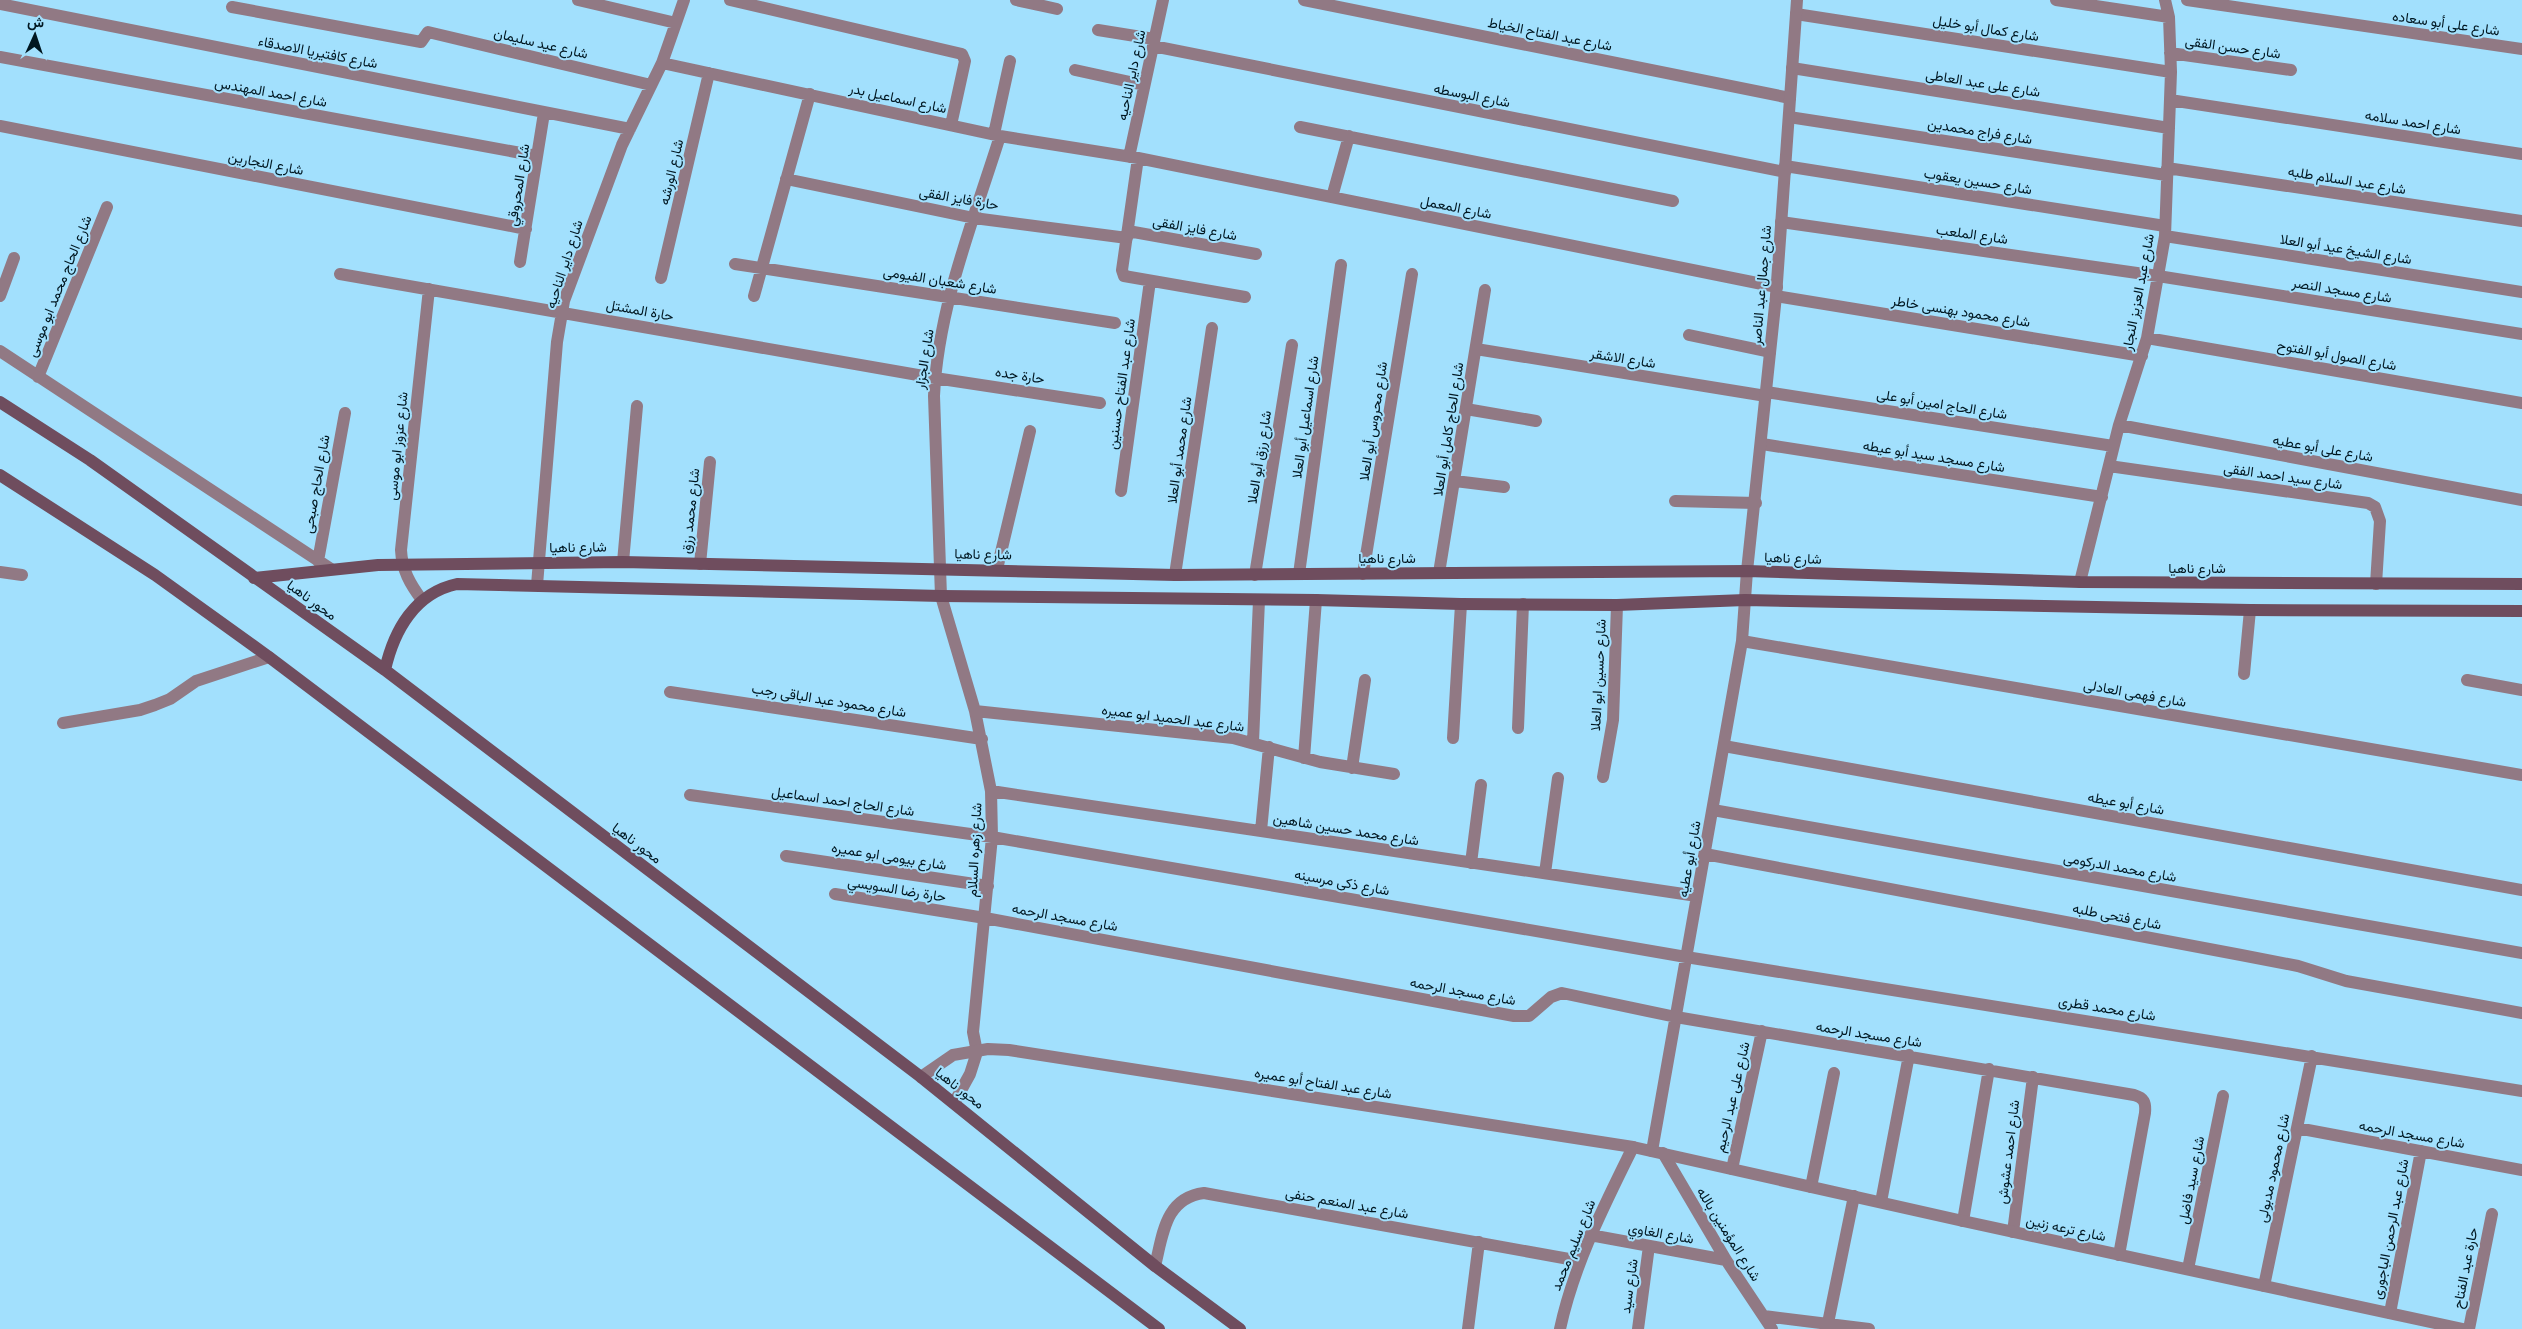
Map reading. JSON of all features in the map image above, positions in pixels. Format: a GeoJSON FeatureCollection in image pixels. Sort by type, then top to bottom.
{"type":"FeatureCollection","features":[{"type":"Feature","properties":{"kind":"main road","name":"محور ناهيا"},"geometry":{"type":"LineString","coordinates":[[0,402],[90,460],[385,670],[921,1076],[1154,1266],[1240,1329]]}},
{"type":"Feature","properties":{"kind":"main road"},"geometry":{"type":"LineString","coordinates":[[0,475],[155,575],[269,657],[1159,1329]]}},
{"type":"Feature","properties":{"kind":"main road","name":"شارع ناهيا"},"geometry":{"type":"LineString","coordinates":[[254,578],[331,569],[402,564],[623,562],[997,569],[1175,575],[1747,572],[2080,582],[2522,584]]}},
{"type":"Feature","properties":{"kind":"main road"},"geometry":{"type":"LineString","coordinates":[[385,670],[399,630],[406,617],[422,600],[437,590],[457,584],[537,584],[941,596],[1316,600],[1461,604],[1617,605],[1745,600],[2250,610],[2522,610]]}},
{"type":"Feature","properties":{"kind":"street"},"geometry":{"type":"LineString","coordinates":[[578,0],[676,23]]}},
{"type":"Feature","properties":{"kind":"street","name":"شارع داير الناحيه"},"geometry":{"type":"LineString","coordinates":[[537,584],[557,342],[564,300],[615,162],[662,63],[684,0]]}},
{"type":"Feature","properties":{"kind":"street"},"geometry":{"type":"LineString","coordinates":[[730,0],[962,54],[965,61],[952,125]]}},
{"type":"Feature","properties":{"kind":"street"},"geometry":{"type":"LineString","coordinates":[[1016,0],[1057,9]]}},
{"type":"Feature","properties":{"kind":"street","name":"شارع داير الناحيه"},"geometry":{"type":"LineString","coordinates":[[1150,281],[1124,276],[1122,270],[1128,235],[1134,158],[1144,86],[1163,0]]}},
{"type":"Feature","properties":{"kind":"street","name":"شارع عبد الفتاح الخياط"},"geometry":{"type":"LineString","coordinates":[[1304,0],[1790,98]]}},
{"type":"Feature","properties":{"kind":"street","name":"شارع جمال عبد الناصر"},"geometry":{"type":"LineString","coordinates":[[1747,572],[1756,503],[1776,292],[1797,0]]}},
{"type":"Feature","properties":{"kind":"street"},"geometry":{"type":"LineString","coordinates":[[2056,0],[2169,17]]}},
{"type":"Feature","properties":{"kind":"street","name":"شارع عبد العزيز النجار"},"geometry":{"type":"LineString","coordinates":[[2080,582],[2118,425],[2147,338],[2165,231],[2171,72],[2169,17],[2165,0]]}},
{"type":"Feature","properties":{"kind":"street","name":"شارع على أبو سعاده"},"geometry":{"type":"LineString","coordinates":[[2187,0],[2522,49]]}},
{"type":"Feature","properties":{"kind":"street","name":"شارع كافتيريا الاصدقاء"},"geometry":{"type":"LineString","coordinates":[[0,4],[630,129]]}},
{"type":"Feature","properties":{"kind":"street","name":"شارع عيد سليمان"},"geometry":{"type":"LineString","coordinates":[[232,7],[421,42],[428,32],[651,85]]}},
{"type":"Feature","properties":{"kind":"street","name":"شارع كمال أبو خليل"},"geometry":{"type":"LineString","coordinates":[[1796,14],[2171,72]]}},
{"type":"Feature","properties":{"kind":"street","name":"شارع البوسطه"},"geometry":{"type":"LineString","coordinates":[[1098,30],[1785,169]]}},
{"type":"Feature","properties":{"kind":"street","name":"شارع حسن الفقى"},"geometry":{"type":"LineString","coordinates":[[2170,53],[2291,70]]}},
{"type":"Feature","properties":{"kind":"street","name":"شارع احمد المهندس"},"geometry":{"type":"LineString","coordinates":[[0,57],[538,156]]}},
{"type":"Feature","properties":{"kind":"street","name":"شارع الجزار"},"geometry":{"type":"LineString","coordinates":[[941,596],[935,378],[950,298],[997,135],[1010,61]]}},
{"type":"Feature","properties":{"kind":"street","name":"شارع اسماعيل بدر"},"geometry":{"type":"LineString","coordinates":[[662,63],[997,135],[1134,158]]}},
{"type":"Feature","properties":{"kind":"street","name":"شارع على عبد العاطى"},"geometry":{"type":"LineString","coordinates":[[1792,68],[2169,128]]}},
{"type":"Feature","properties":{"kind":"street"},"geometry":{"type":"LineString","coordinates":[[1075,70],[1144,86]]}},
{"type":"Feature","properties":{"kind":"street","name":"شارع الورشه"},"geometry":{"type":"LineString","coordinates":[[662,278],[710,73]]}},
{"type":"Feature","properties":{"kind":"street"},"geometry":{"type":"LineString","coordinates":[[754,296],[810,94]]}},
{"type":"Feature","properties":{"kind":"street","name":"شارع احمد سلامه"},"geometry":{"type":"LineString","coordinates":[[2170,100],[2522,154]]}},
{"type":"Feature","properties":{"kind":"street","name":"شارع المحروقي"},"geometry":{"type":"LineString","coordinates":[[520,262],[544,113]]}},
{"type":"Feature","properties":{"kind":"street","name":"شارع فراج محمدين"},"geometry":{"type":"LineString","coordinates":[[1789,117],[2167,172]]}},
{"type":"Feature","properties":{"kind":"street","name":"شارع النجارين"},"geometry":{"type":"LineString","coordinates":[[0,126],[526,229]]}},
{"type":"Feature","properties":{"kind":"street"},"geometry":{"type":"LineString","coordinates":[[1300,127],[1673,202]]}},
{"type":"Feature","properties":{"kind":"street"},"geometry":{"type":"LineString","coordinates":[[1332,198],[1349,136]]}},
{"type":"Feature","properties":{"kind":"street","name":"شارع المعمل"},"geometry":{"type":"LineString","coordinates":[[1134,158],[1776,292]]}},
{"type":"Feature","properties":{"kind":"street","name":"شارع حسين يعقوب"},"geometry":{"type":"LineString","coordinates":[[1785,169],[2165,231]]}},
{"type":"Feature","properties":{"kind":"street","name":"شارع عبد السلام طلبه"},"geometry":{"type":"LineString","coordinates":[[2167,172],[2522,221]]}},
{"type":"Feature","properties":{"kind":"street","name":"حارة فايز الفقى"},"geometry":{"type":"LineString","coordinates":[[786,179],[974,218],[1128,235]]}},
{"type":"Feature","properties":{"kind":"street","name":"شارع الحاج محمد ابو موسى"},"geometry":{"type":"LineString","coordinates":[[38,377],[107,207]]}},
{"type":"Feature","properties":{"kind":"street","name":"شارع الملعب"},"geometry":{"type":"LineString","coordinates":[[1781,222],[2158,276]]}},
{"type":"Feature","properties":{"kind":"street","name":"شارع الشيخ عيد أبو العلا"},"geometry":{"type":"LineString","coordinates":[[2165,231],[2522,292]]}},
{"type":"Feature","properties":{"kind":"street","name":"شارع فايز الفقى"},"geometry":{"type":"LineString","coordinates":[[1128,235],[1256,254]]}},
{"type":"Feature","properties":{"kind":"street"},"geometry":{"type":"LineString","coordinates":[[0,296],[14,258]]}},
{"type":"Feature","properties":{"kind":"street","name":"شارع شعبان الفيومى"},"geometry":{"type":"LineString","coordinates":[[736,264],[1115,323]]}},
{"type":"Feature","properties":{"kind":"street","name":"شارع اسماعيل أبو العلا"},"geometry":{"type":"LineString","coordinates":[[1299,574],[1341,265]]}},
{"type":"Feature","properties":{"kind":"street","name":"حارة المشتل"},"geometry":{"type":"LineString","coordinates":[[340,274],[562,311],[935,378]]}},
{"type":"Feature","properties":{"kind":"street","name":"شارع محروس أبو العلا"},"geometry":{"type":"LineString","coordinates":[[1363,574],[1412,274]]}},
{"type":"Feature","properties":{"kind":"street","name":"شارع مسجد النصر"},"geometry":{"type":"LineString","coordinates":[[2158,276],[2522,334]]}},
{"type":"Feature","properties":{"kind":"street"},"geometry":{"type":"LineString","coordinates":[[1150,281],[1245,297]]}},
{"type":"Feature","properties":{"kind":"street","name":"شارع عبد الفتاح حسنين"},"geometry":{"type":"LineString","coordinates":[[1121,491],[1150,281]]}},
{"type":"Feature","properties":{"kind":"street","name":"شارع عزوز ابو موسى"},"geometry":{"type":"LineString","coordinates":[[422,600],[411,584],[402,564],[402,538],[429,289]]}},
{"type":"Feature","properties":{"kind":"street","name":"شارع الحاج كامل أبو العلا"},"geometry":{"type":"LineString","coordinates":[[1439,573],[1485,290]]}},
{"type":"Feature","properties":{"kind":"street","name":"شارع محمود بهنسى خاطر"},"geometry":{"type":"LineString","coordinates":[[1776,292],[2142,356]]}},
{"type":"Feature","properties":{"kind":"street","name":"شارع محمد أبو العلا"},"geometry":{"type":"LineString","coordinates":[[1175,575],[1212,328]]}},
{"type":"Feature","properties":{"kind":"street"},"geometry":{"type":"LineString","coordinates":[[1689,335],[1770,352]]}},
{"type":"Feature","properties":{"kind":"street","name":"شارع الصول أبو الفتوح"},"geometry":{"type":"LineString","coordinates":[[2147,338],[2522,403]]}},
{"type":"Feature","properties":{"kind":"street","name":"شارع رزق أبو العلا"},"geometry":{"type":"LineString","coordinates":[[1255,574],[1292,345]]}},
{"type":"Feature","properties":{"kind":"street","name":"شارع الاشقر"},"geometry":{"type":"LineString","coordinates":[[1476,349],[1766,394]]}},
{"type":"Feature","properties":{"kind":"street"},"geometry":{"type":"LineString","coordinates":[[0,352],[331,569]]}},
{"type":"Feature","properties":{"kind":"street","name":"حارة جده"},"geometry":{"type":"LineString","coordinates":[[935,378],[1100,403]]}},
{"type":"Feature","properties":{"kind":"street","name":"شارع الحاج امين أبو على"},"geometry":{"type":"LineString","coordinates":[[1766,394],[2113,446]]}},
{"type":"Feature","properties":{"kind":"street"},"geometry":{"type":"LineString","coordinates":[[623,562],[637,406]]}},
{"type":"Feature","properties":{"kind":"street"},"geometry":{"type":"LineString","coordinates":[[1466,409],[1536,421]]}},
{"type":"Feature","properties":{"kind":"street","name":"شارع الحاج صبحى"},"geometry":{"type":"LineString","coordinates":[[318,560],[345,414]]}},
{"type":"Feature","properties":{"kind":"street","name":"شارع على أبو عطيه"},"geometry":{"type":"LineString","coordinates":[[2118,425],[2522,500]]}},
{"type":"Feature","properties":{"kind":"street"},"geometry":{"type":"LineString","coordinates":[[997,569],[1030,431]]}},
{"type":"Feature","properties":{"kind":"street","name":"شارع مسجد سيد أبو عيطه"},"geometry":{"type":"LineString","coordinates":[[1762,444],[2102,497]]}},
{"type":"Feature","properties":{"kind":"street","name":"شارع محمد رزق"},"geometry":{"type":"LineString","coordinates":[[700,564],[710,462]]}},
{"type":"Feature","properties":{"kind":"street","name":"شارع سيد احمد الفقى"},"geometry":{"type":"LineString","coordinates":[[2109,466],[2368,503],[2375,507],[2380,521],[2376,584]]}},
{"type":"Feature","properties":{"kind":"street"},"geometry":{"type":"LineString","coordinates":[[1455,481],[1504,487]]}},
{"type":"Feature","properties":{"kind":"street"},"geometry":{"type":"LineString","coordinates":[[1675,501],[1756,503]]}},
{"type":"Feature","properties":{"kind":"street"},"geometry":{"type":"LineString","coordinates":[[0,572],[22,575]]}},
{"type":"Feature","properties":{"kind":"street","name":"شارع أبو عطيه"},"geometry":{"type":"LineString","coordinates":[[1657,1152],[1676,1017],[1742,641],[1747,572]]}},
{"type":"Feature","properties":{"kind":"street","name":"شارع زهره السلام"},"geometry":{"type":"LineString","coordinates":[[941,596],[975,711],[991,790],[992,836],[973,1032],[977,1052]]}},
{"type":"Feature","properties":{"kind":"street"},"geometry":{"type":"LineString","coordinates":[[1253,742],[1259,600]]}},
{"type":"Feature","properties":{"kind":"street"},"geometry":{"type":"LineString","coordinates":[[1304,758],[1316,600]]}},
{"type":"Feature","properties":{"kind":"street"},"geometry":{"type":"LineString","coordinates":[[1453,738],[1461,604]]}},
{"type":"Feature","properties":{"kind":"street"},"geometry":{"type":"LineString","coordinates":[[1518,728],[1524,604]]}},
{"type":"Feature","properties":{"kind":"street","name":"شارع حسين ابو العلا"},"geometry":{"type":"LineString","coordinates":[[1603,777],[1613,720],[1617,605]]}},
{"type":"Feature","properties":{"kind":"street"},"geometry":{"type":"LineString","coordinates":[[2244,674],[2250,610]]}},
{"type":"Feature","properties":{"kind":"street","name":"شارع فهمى العادلى"},"geometry":{"type":"LineString","coordinates":[[1742,641],[2522,775]]}},
{"type":"Feature","properties":{"kind":"street"},"geometry":{"type":"LineString","coordinates":[[63,723],[140,710],[170,699],[196,681],[269,657]]}},
{"type":"Feature","properties":{"kind":"street"},"geometry":{"type":"LineString","coordinates":[[1352,768],[1365,680]]}},
{"type":"Feature","properties":{"kind":"street"},"geometry":{"type":"LineString","coordinates":[[2467,680],[2522,690]]}},
{"type":"Feature","properties":{"kind":"street","name":"شارع محمود عبد الباقى رجب"},"geometry":{"type":"LineString","coordinates":[[670,692],[982,739]]}},
{"type":"Feature","properties":{"kind":"street","name":"شارع عبد الحميد ابو عميره"},"geometry":{"type":"LineString","coordinates":[[975,711],[1213,736],[1253,742],[1304,758],[1394,774]]}},
{"type":"Feature","properties":{"kind":"street","name":"شارع أبو عيطه"},"geometry":{"type":"LineString","coordinates":[[1724,746],[2522,890]]}},
{"type":"Feature","properties":{"kind":"street"},"geometry":{"type":"LineString","coordinates":[[1261,831],[1269,747]]}},
{"type":"Feature","properties":{"kind":"street"},"geometry":{"type":"LineString","coordinates":[[1545,874],[1558,778]]}},
{"type":"Feature","properties":{"kind":"street"},"geometry":{"type":"LineString","coordinates":[[1471,863],[1481,785]]}},
{"type":"Feature","properties":{"kind":"street","name":"شارع محمد حسين شاهين"},"geometry":{"type":"LineString","coordinates":[[991,790],[1697,896]]}},
{"type":"Feature","properties":{"kind":"street","name":"شارع الحاج احمد اسماعيل"},"geometry":{"type":"LineString","coordinates":[[690,795],[992,836]]}},
{"type":"Feature","properties":{"kind":"street","name":"شارع محمد الدركومى"},"geometry":{"type":"LineString","coordinates":[[1713,810],[2522,953]]}},
{"type":"Feature","properties":{"kind":"street","name":"شارع ذكى مرسينه"},"geometry":{"type":"LineString","coordinates":[[992,836],[1686,957]]}},
{"type":"Feature","properties":{"kind":"street","name":"شارع فتحى طلبه"},"geometry":{"type":"LineString","coordinates":[[1705,854],[2298,966],[2346,981],[2522,1013]]}},
{"type":"Feature","properties":{"kind":"street","name":"شارع بيومى ابو عميره"},"geometry":{"type":"LineString","coordinates":[[786,856],[988,886]]}},
{"type":"Feature","properties":{"kind":"street","name":"حارة رضا السويسي"},"geometry":{"type":"LineString","coordinates":[[835,894],[985,918]]}},
{"type":"Feature","properties":{"kind":"street","name":"شارع مسجد الرحمه"},"geometry":{"type":"LineString","coordinates":[[985,918],[1514,1016],[1529,1016],[1551,996],[1562,993],[1676,1017],[1910,1055],[2142,1097],[2146,1104],[2145,1112],[2119,1255]]}},
{"type":"Feature","properties":{"kind":"street","name":"شارع محمد قطرى"},"geometry":{"type":"LineString","coordinates":[[1686,957],[2522,1090]]}},
{"type":"Feature","properties":{"kind":"street","name":"شارع على عبد الرحيم"},"geometry":{"type":"LineString","coordinates":[[1732,1169],[1762,1031]]}},
{"type":"Feature","properties":{"kind":"street","name":"شارع عبد الفتاح أبو عميره"},"geometry":{"type":"LineString","coordinates":[[921,1076],[953,1055],[1009,1050],[1633,1146],[1657,1152]]}},
{"type":"Feature","properties":{"kind":"street"},"geometry":{"type":"LineString","coordinates":[[954,1103],[970,1074],[977,1052]]}},
{"type":"Feature","properties":{"kind":"street"},"geometry":{"type":"LineString","coordinates":[[1881,1202],[1910,1055]]}},
{"type":"Feature","properties":{"kind":"street","name":"شارع محمود مدبولى"},"geometry":{"type":"LineString","coordinates":[[2264,1286],[2312,1056]]}},
{"type":"Feature","properties":{"kind":"street"},"geometry":{"type":"LineString","coordinates":[[1963,1221],[1989,1069]]}},
{"type":"Feature","properties":{"kind":"street"},"geometry":{"type":"LineString","coordinates":[[1812,1187],[1834,1073]]}},
{"type":"Feature","properties":{"kind":"street","name":"شارع احمد عشوش"},"geometry":{"type":"LineString","coordinates":[[2013,1232],[2033,1077]]}},
{"type":"Feature","properties":{"kind":"street","name":"شارع سيد فاضل"},"geometry":{"type":"LineString","coordinates":[[2188,1270],[2223,1096]]}},
{"type":"Feature","properties":{"kind":"street","name":"شارع مسجد الرحمه"},"geometry":{"type":"LineString","coordinates":[[2297,1128],[2522,1170]]}},
{"type":"Feature","properties":{"kind":"street","name":"شارع سليم محمد"},"geometry":{"type":"LineString","coordinates":[[1560,1329],[1566,1303],[1590,1235],[1633,1146]]}},
{"type":"Feature","properties":{"kind":"street","name":"شارع عبد الرحمن الباجورى"},"geometry":{"type":"LineString","coordinates":[[2390,1314],[2420,1151]]}},
{"type":"Feature","properties":{"kind":"street","name":"شارع ترعه زنين"},"geometry":{"type":"LineString","coordinates":[[1657,1152],[2013,1232],[2463,1329]]}},
{"type":"Feature","properties":{"kind":"street","name":"شارع المؤمنين بالله"},"geometry":{"type":"LineString","coordinates":[[1657,1152],[1772,1329]]}},
{"type":"Feature","properties":{"kind":"street","name":"شارع عبد المنعم حنفى"},"geometry":{"type":"LineString","coordinates":[[1154,1266],[1167,1217],[1172,1209],[1186,1198],[1204,1193],[1580,1261]]}},
{"type":"Feature","properties":{"kind":"street"},"geometry":{"type":"LineString","coordinates":[[1828,1323],[1854,1196]]}},
{"type":"Feature","properties":{"kind":"street","name":"حارة عبد الفتاح"},"geometry":{"type":"LineString","coordinates":[[2468,1329],[2492,1214]]}},
{"type":"Feature","properties":{"kind":"street","name":"شارع الغاوي"},"geometry":{"type":"LineString","coordinates":[[1590,1235],[1726,1260]]}},
{"type":"Feature","properties":{"kind":"street"},"geometry":{"type":"LineString","coordinates":[[1468,1329],[1478,1242]]}},
{"type":"Feature","properties":{"kind":"street","name":"شارع سيد"},"geometry":{"type":"LineString","coordinates":[[1638,1329],[1649,1246]]}},
{"type":"Feature","properties":{"kind":"street"},"geometry":{"type":"LineString","coordinates":[[1764,1316],[1869,1329]]}}]}
